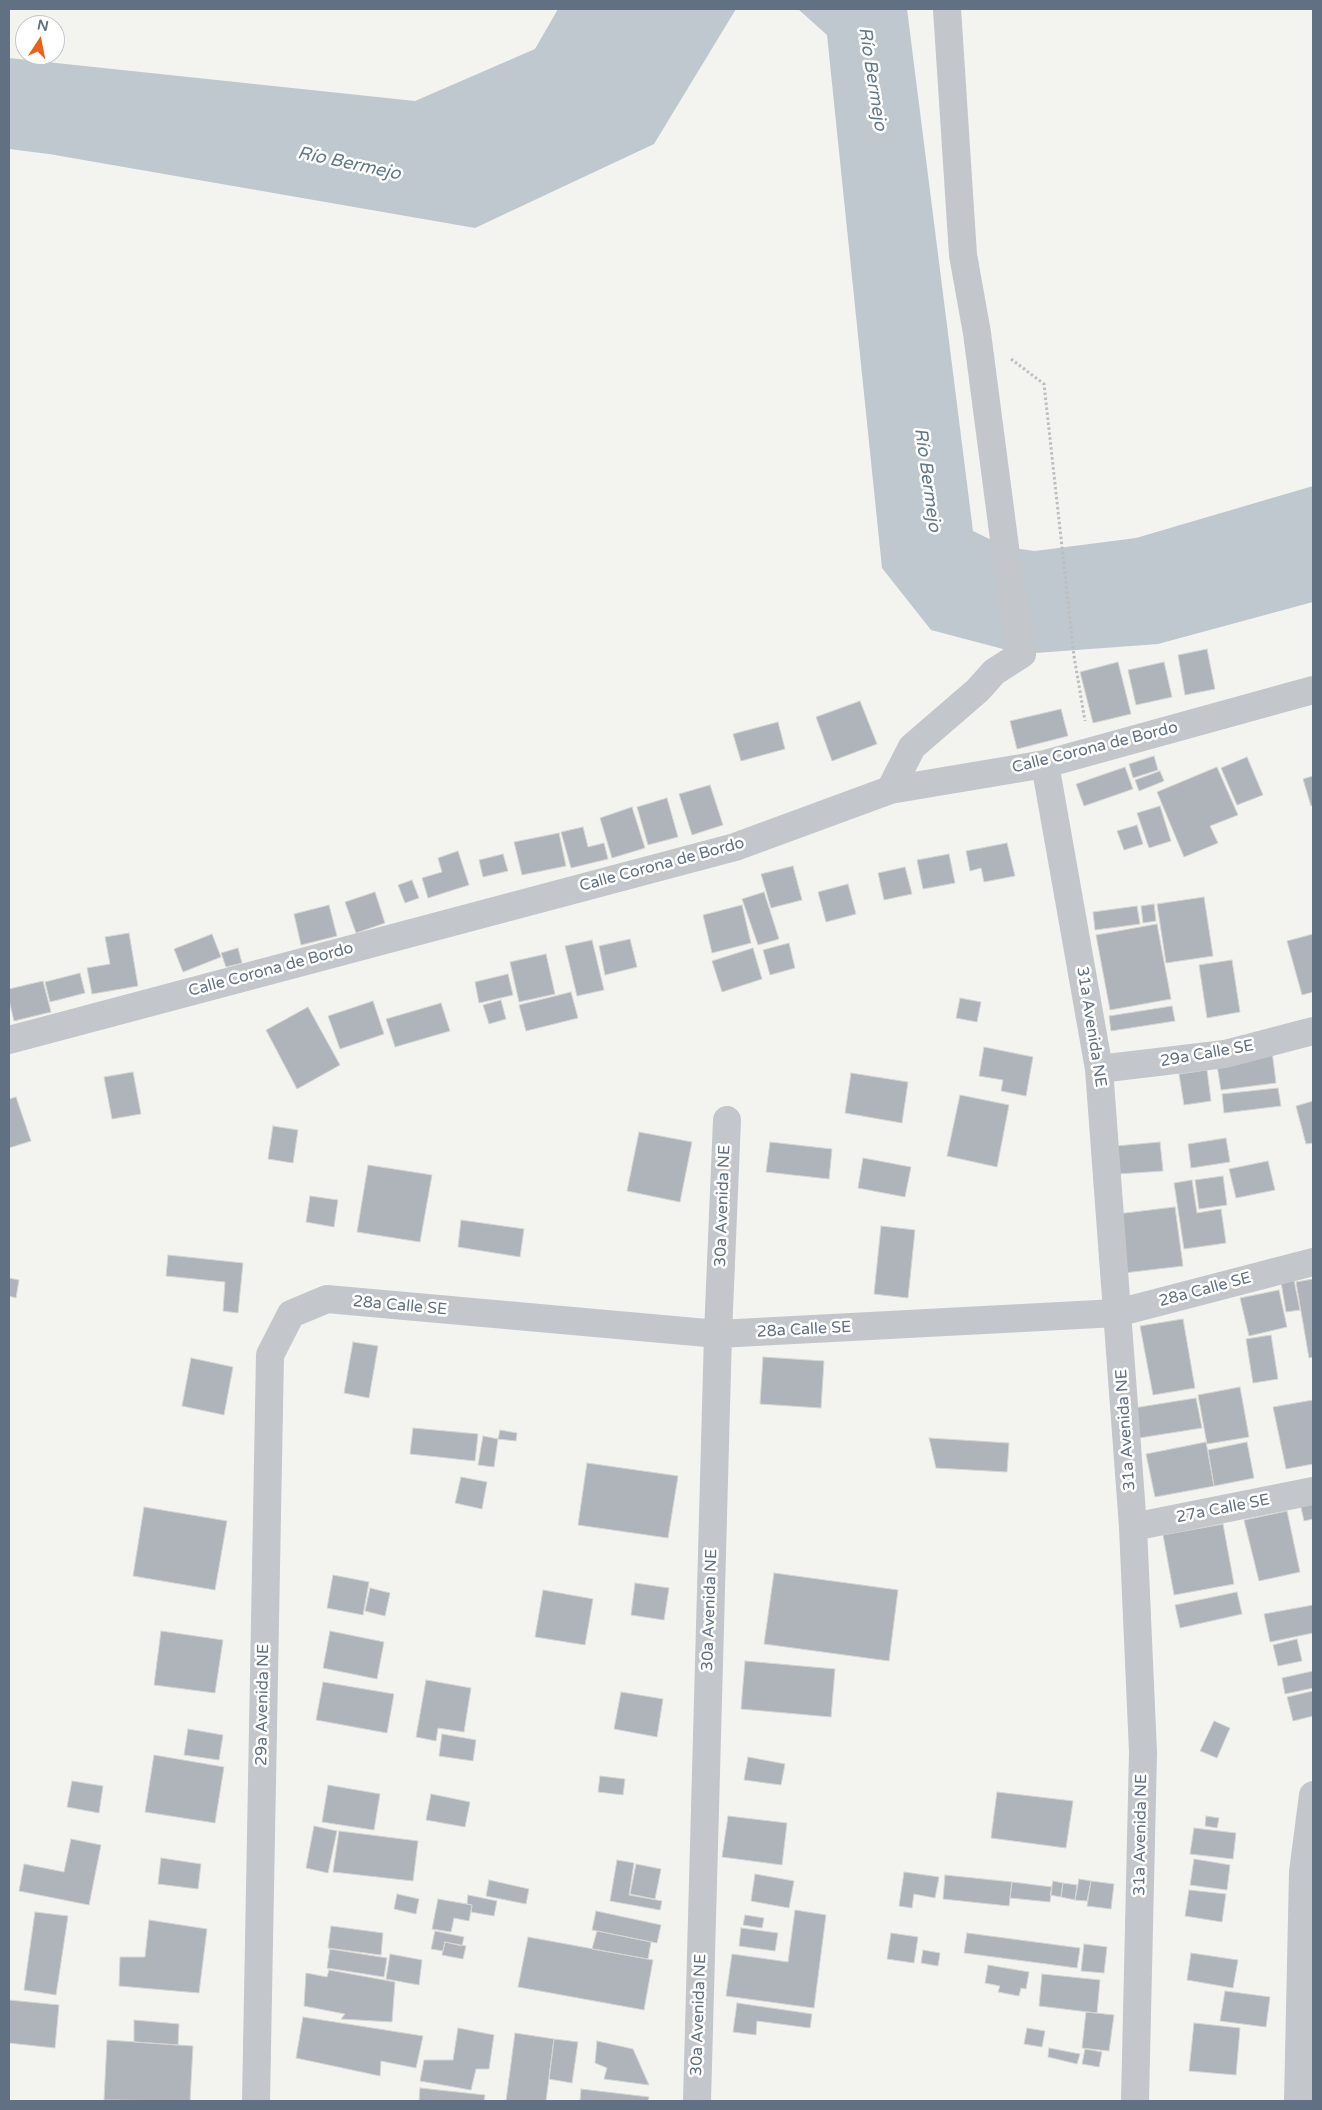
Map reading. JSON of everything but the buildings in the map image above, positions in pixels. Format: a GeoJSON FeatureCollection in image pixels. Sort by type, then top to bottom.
{"type":"FeatureCollection","features":[{"type":"Feature","properties":{"kind":"street"},"geometry":{"type":"LineString","coordinates":[[890,790],[912,747],[978,690],[994,672],[1022,654],[1011,593],[977,333],[963,256],[947,9]]}},
{"type":"Feature","properties":{"kind":"street","name":"Calle Corona de Bordo"},"geometry":{"type":"LineString","coordinates":[[9,1040],[735,847],[890,790],[1045,764],[1313,690]]}},
{"type":"Feature","properties":{"kind":"street","name":"31a Avenida NE"},"geometry":{"type":"LineString","coordinates":[[1045,764],[1100,1069],[1133,1527],[1143,1752],[1135,2101]]}},
{"type":"Feature","properties":{"kind":"street","name":"29a Calle SE"},"geometry":{"type":"LineString","coordinates":[[1100,1069],[1225,1054],[1313,1031]]}},
{"type":"Feature","properties":{"kind":"street","name":"30a Avenida NE"},"geometry":{"type":"LineString","coordinates":[[697,2101],[718,1334],[727,1120]]}},
{"type":"Feature","properties":{"kind":"street","name":"28a Calle SE"},"geometry":{"type":"LineString","coordinates":[[291,1314],[327,1299],[718,1334],[1117,1314],[1313,1262]]}},
{"type":"Feature","properties":{"kind":"street","name":"29a Avenida NE"},"geometry":{"type":"LineString","coordinates":[[256,2101],[270,1355],[291,1314]]}},
{"type":"Feature","properties":{"kind":"street","name":"27a Calle SE"},"geometry":{"type":"LineString","coordinates":[[1133,1527],[1313,1491]]}},
{"type":"Feature","properties":{"kind":"street"},"geometry":{"type":"LineString","coordinates":[[1298,2101],[1303,1872],[1313,1794]]}},
{"type":"Feature","properties":{"kind":"path"},"geometry":{"type":"LineString","coordinates":[[1044,384],[1074,656],[1090,752]]}},
{"type":"Feature","properties":{"kind":"water","name":"Río Bermejo"},"geometry":{"type":"Polygon","coordinates":[[[558,9],[736,9],[654,144],[475,228],[49,154],[9,149],[9,58],[15,59],[15,65],[65,64],[415,101],[535,49],[558,9]]]}},
{"type":"Feature","properties":{"kind":"water","name":"Río Bermejo"},"geometry":{"type":"Polygon","coordinates":[[[798,9],[907,9],[973,531],[1006,547],[1035,551],[1136,538],[1313,486],[1313,602],[1158,644],[1022,654],[931,630],[882,568],[827,35],[798,9]]]}}]}
